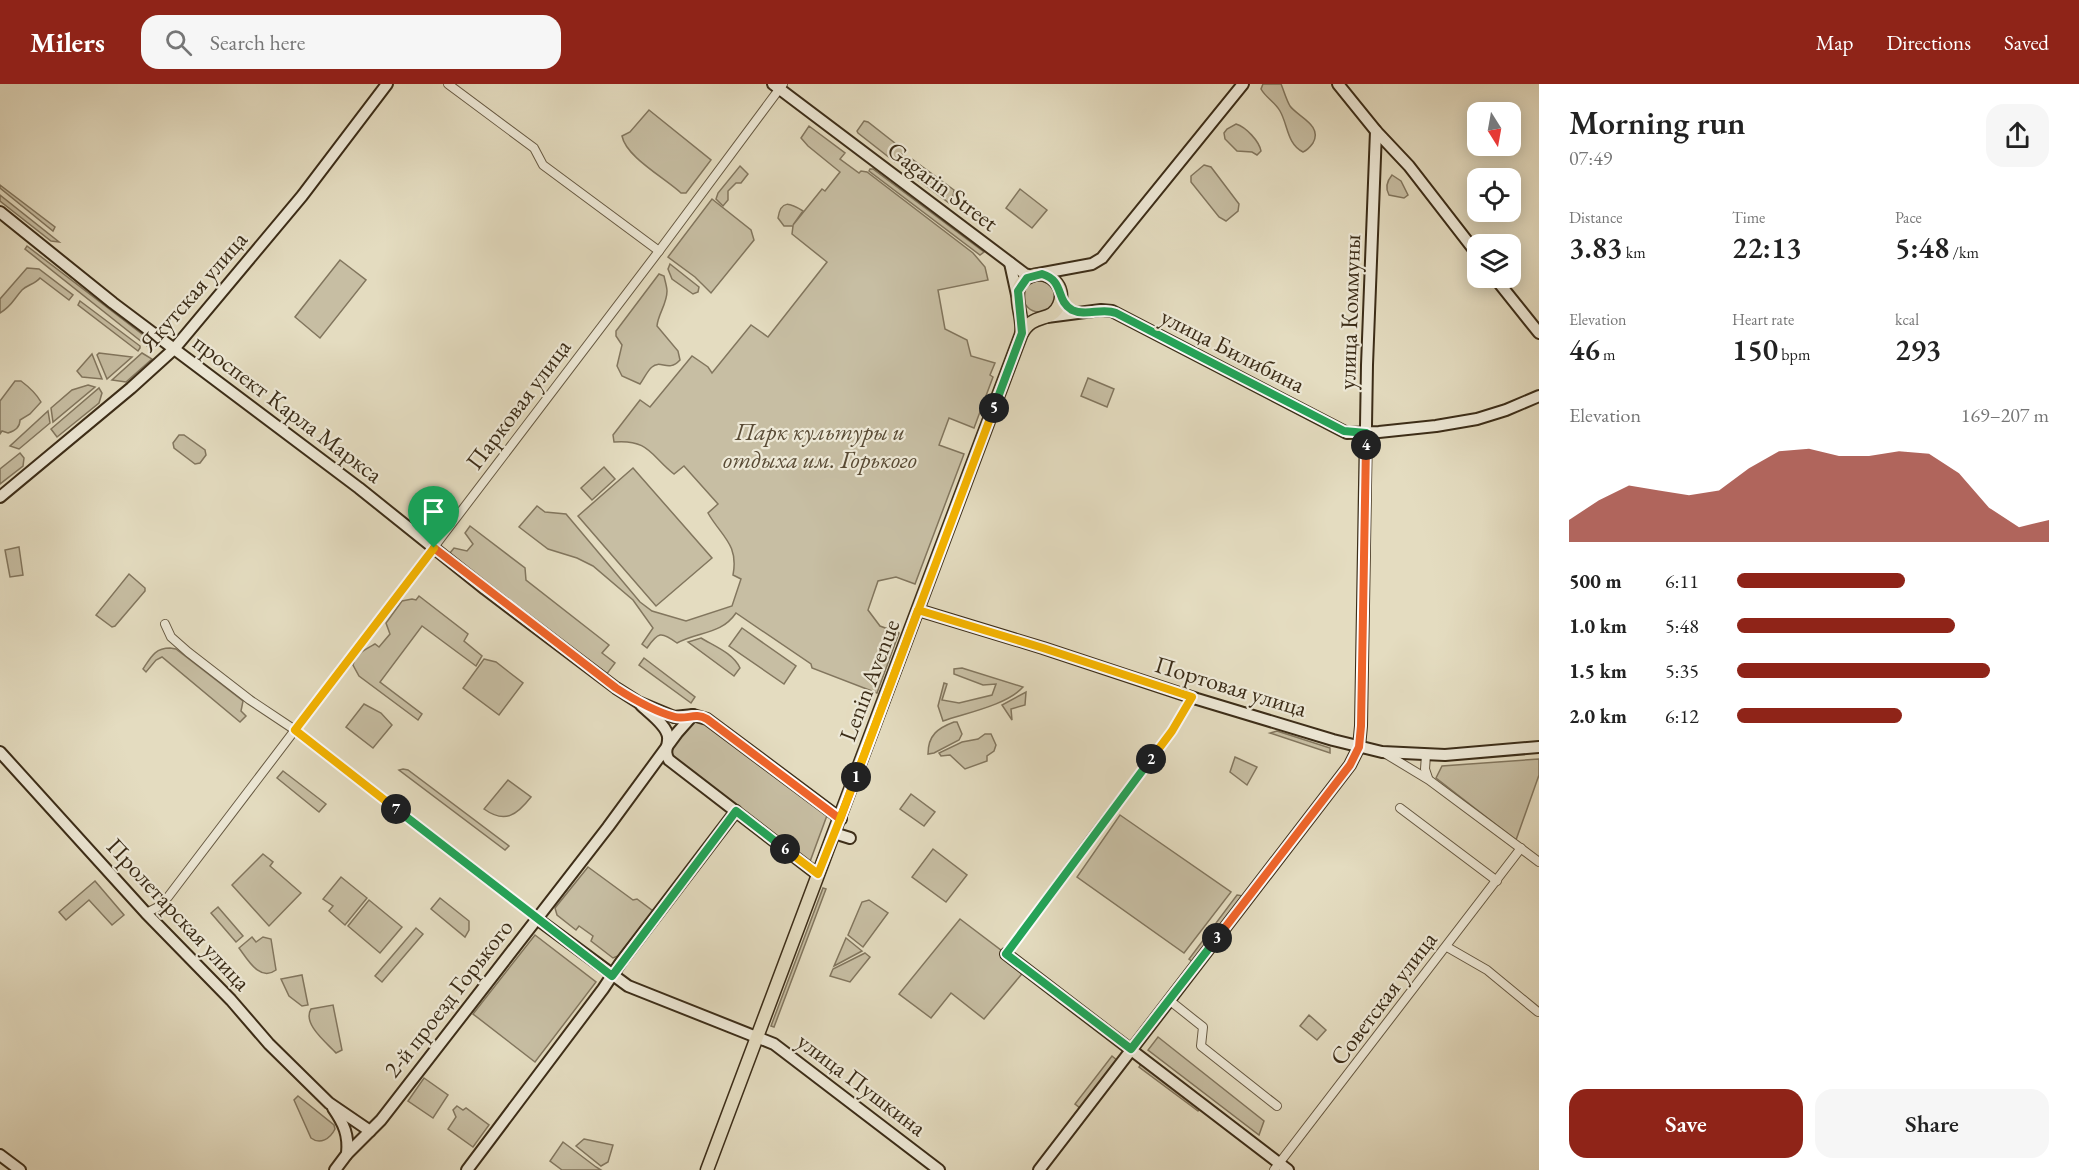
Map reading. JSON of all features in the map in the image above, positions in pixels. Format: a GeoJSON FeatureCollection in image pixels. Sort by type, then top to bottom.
{"type":"FeatureCollection","features":[{"type":"Feature","properties":{"kind":"main road"},"geometry":{"type":"LineString","coordinates":[[1021,335],[1030,322],[1043,318],[1057,308],[1061,292],[1051,278],[1035,275],[1022,283],[1018,301],[1027,314],[1043,318]]}},
{"type":"Feature","properties":{"kind":"main road","name":"Lenin Avenue"},"geometry":{"type":"LineString","coordinates":[[706,1170],[1021,335],[1022,324],[1018,301]]}},
{"type":"Feature","properties":{"kind":"street","name":"Якутская улица"},"geometry":{"type":"LineString","coordinates":[[0,497],[174,349],[301,197],[387,84]]}},
{"type":"Feature","properties":{"kind":"street"},"geometry":{"type":"LineString","coordinates":[[448,84],[534,147],[543,165],[659,251]]}},
{"type":"Feature","properties":{"kind":"street"},"geometry":{"type":"LineString","coordinates":[[1035,275],[1096,263],[1102,258],[1243,84]]}},
{"type":"Feature","properties":{"kind":"street"},"geometry":{"type":"LineString","coordinates":[[1338,84],[1376,131],[1409,166],[1467,241]]}},
{"type":"Feature","properties":{"kind":"street","name":"Парковая улица"},"geometry":{"type":"LineString","coordinates":[[146,913],[158,907],[168,897],[659,251],[779,86]]}},
{"type":"Feature","properties":{"kind":"street","name":"Gagarin Street"},"geometry":{"type":"LineString","coordinates":[[779,86],[1010,263],[1025,274],[1035,275]]}},
{"type":"Feature","properties":{"kind":"street","name":"улица Коммуны"},"geometry":{"type":"LineString","coordinates":[[1359,747],[1376,131]]}},
{"type":"Feature","properties":{"kind":"street","name":"проспект Карла Маркса"},"geometry":{"type":"LineString","coordinates":[[0,212],[174,349],[359,488],[607,681],[638,702],[674,717],[701,716],[840,819]]}},
{"type":"Feature","properties":{"kind":"street","name":"Gagarin Street"},"geometry":{"type":"LineString","coordinates":[[1010,263],[1018,301]]}},
{"type":"Feature","properties":{"kind":"street"},"geometry":{"type":"LineString","coordinates":[[1076,267],[1064,276],[1061,292],[1070,308],[1084,312]]}},
{"type":"Feature","properties":{"kind":"street"},"geometry":{"type":"LineString","coordinates":[[1503,288],[1539,333]]}},
{"type":"Feature","properties":{"kind":"street","name":"улица Билибина"},"geometry":{"type":"LineString","coordinates":[[1043,318],[1105,310],[1116,313],[1344,431],[1366,433],[1436,426],[1477,419],[1539,396]]}},
{"type":"Feature","properties":{"kind":"street","name":"Портовая улица"},"geometry":{"type":"LineString","coordinates":[[918,610],[1359,747],[1382,752],[1426,755],[1539,747]]}},
{"type":"Feature","properties":{"kind":"street"},"geometry":{"type":"LineString","coordinates":[[165,624],[171,637],[188,652],[250,700],[295,730],[536,918]]}},
{"type":"Feature","properties":{"kind":"street"},"geometry":{"type":"LineString","coordinates":[[1192,697],[1172,731],[1006,954],[1281,1168]]}},
{"type":"Feature","properties":{"kind":"street","name":"проспект Карла Маркса"},"geometry":{"type":"LineString","coordinates":[[638,702],[667,732],[669,739],[666,749],[669,760],[818,874]]}},
{"type":"Feature","properties":{"kind":"street"},"geometry":{"type":"LineString","coordinates":[[666,749],[693,715]]}},
{"type":"Feature","properties":{"kind":"street"},"geometry":{"type":"LineString","coordinates":[[1039,1170],[1350,765],[1359,747]]}},
{"type":"Feature","properties":{"kind":"street","name":"2-й проезд Горького"},"geometry":{"type":"LineString","coordinates":[[347,1154],[381,1120],[608,828],[666,749]]}},
{"type":"Feature","properties":{"kind":"street","name":"Пролетарская улица"},"geometry":{"type":"LineString","coordinates":[[0,752],[146,913],[224,992],[269,1044],[330,1103],[370,1131]]}},
{"type":"Feature","properties":{"kind":"street"},"geometry":{"type":"LineString","coordinates":[[1382,752],[1428,780],[1539,862]]}},
{"type":"Feature","properties":{"kind":"street"},"geometry":{"type":"LineString","coordinates":[[1426,755],[1425,769],[1428,780]]}},
{"type":"Feature","properties":{"kind":"street"},"geometry":{"type":"LineString","coordinates":[[1400,808],[1497,881]]}},
{"type":"Feature","properties":{"kind":"street"},"geometry":{"type":"LineString","coordinates":[[467,1170],[736,811]]}},
{"type":"Feature","properties":{"kind":"street"},"geometry":{"type":"LineString","coordinates":[[834,833],[850,838]]}},
{"type":"Feature","properties":{"kind":"street","name":"Советская улица"},"geometry":{"type":"LineString","coordinates":[[1281,1168],[1521,848]]}},
{"type":"Feature","properties":{"kind":"street","name":"улица Пушкина"},"geometry":{"type":"LineString","coordinates":[[536,918],[612,976],[632,988],[778,1046],[939,1170]]}},
{"type":"Feature","properties":{"kind":"street"},"geometry":{"type":"LineString","coordinates":[[1447,947],[1487,970],[1538,1012]]}},
{"type":"Feature","properties":{"kind":"street"},"geometry":{"type":"LineString","coordinates":[[1169,1000],[1203,1027],[1200,1046],[1277,1106]]}},
{"type":"Feature","properties":{"kind":"street","name":"Пролетарская улица"},"geometry":{"type":"LineString","coordinates":[[330,1103],[348,1136],[347,1154]]}},
{"type":"Feature","properties":{"kind":"street"},"geometry":{"type":"LineString","coordinates":[[335,1170],[347,1154]]}},
{"type":"Feature","properties":{"kind":"street"},"geometry":{"type":"LineString","coordinates":[[0,1155],[20,1170]]}},
{"type":"Feature","properties":{"kind":"green space"},"geometry":{"type":"Polygon","coordinates":[[[1263,84],[1281,84],[1290,106],[1315,131],[1313,143],[1303,152],[1298,149],[1288,134],[1283,116],[1276,105],[1261,89],[1263,84]]]}},
{"type":"Feature","properties":{"kind":"green space"},"geometry":{"type":"Polygon","coordinates":[[[649,110],[711,160],[686,193],[681,193],[647,167],[625,144],[622,136],[630,132],[649,110]]]}},
{"type":"Feature","properties":{"kind":"green space"},"geometry":{"type":"Polygon","coordinates":[[[864,121],[905,151],[895,162],[858,133],[864,121]]]}},
{"type":"Feature","properties":{"kind":"green space"},"geometry":{"type":"Polygon","coordinates":[[[1236,124],[1248,131],[1258,143],[1261,151],[1257,155],[1252,152],[1237,151],[1225,139],[1224,133],[1236,124]]]}},
{"type":"Feature","properties":{"kind":"green space","name":"Парк культуры и отдыха им. Горького"},"geometry":{"type":"Polygon","coordinates":[[[809,126],[845,153],[840,159],[859,173],[867,172],[973,253],[985,267],[988,280],[938,290],[945,329],[967,340],[971,356],[995,363],[990,375],[993,377],[974,428],[949,418],[939,445],[964,454],[915,584],[896,577],[878,581],[868,610],[880,626],[899,633],[877,693],[812,668],[811,664],[736,613],[717,629],[677,643],[667,636],[660,635],[647,648],[642,644],[653,628],[633,600],[593,566],[577,558],[548,549],[519,527],[537,506],[545,512],[566,514],[640,602],[652,611],[686,621],[732,606],[741,579],[733,575],[733,555],[728,541],[708,513],[718,504],[684,466],[674,474],[642,446],[635,443],[614,442],[613,435],[640,400],[650,407],[692,356],[708,367],[712,373],[751,325],[768,337],[827,262],[792,234],[793,226],[784,226],[778,218],[784,205],[794,206],[803,211],[793,225],[822,189],[825,191],[840,172],[801,138],[809,126]]]}},
{"type":"Feature","properties":{"kind":"green space"},"geometry":{"type":"Polygon","coordinates":[[[912,159],[954,190],[952,203],[905,170],[912,159]]]}},
{"type":"Feature","properties":{"kind":"green space"},"geometry":{"type":"Polygon","coordinates":[[[1204,165],[1211,167],[1239,204],[1238,211],[1226,221],[1219,217],[1191,182],[1191,176],[1204,165]]]}},
{"type":"Feature","properties":{"kind":"green space"},"geometry":{"type":"Polygon","coordinates":[[[740,166],[748,174],[741,183],[736,183],[728,191],[728,200],[723,206],[716,199],[718,193],[740,166]]]}},
{"type":"Feature","properties":{"kind":"green space"},"geometry":{"type":"Polygon","coordinates":[[[870,169],[984,252],[980,255],[869,171],[870,169]]]}},
{"type":"Feature","properties":{"kind":"green space"},"geometry":{"type":"Polygon","coordinates":[[[1392,175],[1401,181],[1408,195],[1404,198],[1389,195],[1387,185],[1392,175]]]}},
{"type":"Feature","properties":{"kind":"green space"},"geometry":{"type":"Polygon","coordinates":[[[0,185],[55,227],[53,231],[0,188],[0,185]]]}},
{"type":"Feature","properties":{"kind":"green space"},"geometry":{"type":"Polygon","coordinates":[[[1020,189],[1047,210],[1032,228],[1006,208],[1020,189]]]}},
{"type":"Feature","properties":{"kind":"green space"},"geometry":{"type":"Polygon","coordinates":[[[0,195],[59,242],[51,241],[0,201],[0,195]]]}},
{"type":"Feature","properties":{"kind":"green space"},"geometry":{"type":"Polygon","coordinates":[[[712,199],[751,230],[754,240],[711,293],[695,277],[668,257],[712,199]]]}},
{"type":"Feature","properties":{"kind":"green space"},"geometry":{"type":"Polygon","coordinates":[[[27,246],[151,341],[147,346],[25,249],[27,246]]]}},
{"type":"Feature","properties":{"kind":"green space"},"geometry":{"type":"Polygon","coordinates":[[[340,260],[366,280],[320,338],[295,317],[340,260]]]}},
{"type":"Feature","properties":{"kind":"green space"},"geometry":{"type":"Polygon","coordinates":[[[670,264],[699,287],[698,292],[693,294],[672,279],[668,269],[670,264]]]}},
{"type":"Feature","properties":{"kind":"green space"},"geometry":{"type":"Polygon","coordinates":[[[27,268],[39,269],[73,295],[69,300],[40,278],[22,290],[0,313],[0,299],[27,268]]]}},
{"type":"Feature","properties":{"kind":"green space"},"geometry":{"type":"Polygon","coordinates":[[[659,274],[664,276],[667,291],[657,326],[678,351],[680,360],[668,366],[655,365],[640,384],[622,376],[617,366],[622,345],[616,336],[616,331],[659,274]]]}},
{"type":"Feature","properties":{"kind":"green space"},"geometry":{"type":"Polygon","coordinates":[[[1039,280],[1050,285],[1055,296],[1050,307],[1039,312],[1028,307],[1023,296],[1028,285],[1039,280]]]}},
{"type":"Feature","properties":{"kind":"green space"},"geometry":{"type":"Polygon","coordinates":[[[80,301],[140,346],[138,351],[78,305],[80,301]]]}},
{"type":"Feature","properties":{"kind":"green space"},"geometry":{"type":"Polygon","coordinates":[[[99,353],[132,357],[107,379],[97,355],[99,353]]]}},
{"type":"Feature","properties":{"kind":"green space"},"geometry":{"type":"Polygon","coordinates":[[[142,353],[152,359],[126,382],[112,380],[142,353]]]}},
{"type":"Feature","properties":{"kind":"green space"},"geometry":{"type":"Polygon","coordinates":[[[92,354],[102,379],[82,377],[77,371],[92,354]]]}},
{"type":"Feature","properties":{"kind":"green space"},"geometry":{"type":"Polygon","coordinates":[[[1088,378],[1114,389],[1107,407],[1081,396],[1088,378]]]}},
{"type":"Feature","properties":{"kind":"green space"},"geometry":{"type":"Polygon","coordinates":[[[15,381],[21,381],[35,393],[41,402],[30,414],[20,420],[15,430],[8,433],[2,431],[0,434],[0,401],[15,381]]]}},
{"type":"Feature","properties":{"kind":"green space"},"geometry":{"type":"Polygon","coordinates":[[[88,385],[95,387],[53,422],[51,408],[72,390],[88,385]]]}},
{"type":"Feature","properties":{"kind":"green space"},"geometry":{"type":"Polygon","coordinates":[[[99,388],[102,393],[99,403],[57,437],[51,429],[99,388]]]}},
{"type":"Feature","properties":{"kind":"green space"},"geometry":{"type":"Polygon","coordinates":[[[48,411],[50,423],[19,449],[10,446],[48,411]]]}},
{"type":"Feature","properties":{"kind":"green space"},"geometry":{"type":"Polygon","coordinates":[[[179,435],[184,435],[205,450],[206,455],[200,463],[195,464],[174,448],[173,443],[179,435]]]}},
{"type":"Feature","properties":{"kind":"green space"},"geometry":{"type":"Polygon","coordinates":[[[20,453],[24,458],[23,466],[0,484],[0,469],[20,453]]]}},
{"type":"Feature","properties":{"kind":"green space"},"geometry":{"type":"Polygon","coordinates":[[[604,467],[615,479],[592,500],[581,488],[604,467]]]}},
{"type":"Feature","properties":{"kind":"green space"},"geometry":{"type":"Polygon","coordinates":[[[633,468],[712,558],[656,606],[578,516],[633,468]]]}},
{"type":"Feature","properties":{"kind":"green space"},"geometry":{"type":"Polygon","coordinates":[[[470,526],[525,568],[526,580],[609,645],[602,653],[615,663],[606,675],[450,553],[454,548],[467,551],[473,544],[465,533],[470,526]]]}},
{"type":"Feature","properties":{"kind":"green space"},"geometry":{"type":"Polygon","coordinates":[[[19,547],[23,575],[10,577],[5,550],[19,547]]]}},
{"type":"Feature","properties":{"kind":"green space"},"geometry":{"type":"Polygon","coordinates":[[[129,574],[145,588],[145,591],[112,627],[96,615],[129,574]]]}},
{"type":"Feature","properties":{"kind":"green space"},"geometry":{"type":"Polygon","coordinates":[[[419,596],[468,634],[464,641],[482,656],[476,666],[422,626],[380,682],[422,714],[418,720],[359,676],[353,665],[361,652],[375,644],[379,647],[390,634],[386,623],[402,601],[416,600],[419,596]]]}},
{"type":"Feature","properties":{"kind":"green space"},"geometry":{"type":"Polygon","coordinates":[[[742,628],[796,666],[784,684],[729,646],[742,628]]]}},
{"type":"Feature","properties":{"kind":"green space"},"geometry":{"type":"Polygon","coordinates":[[[701,638],[733,658],[740,668],[734,676],[688,642],[701,638]]]}},
{"type":"Feature","properties":{"kind":"green space"},"geometry":{"type":"Polygon","coordinates":[[[176,649],[243,701],[241,711],[246,716],[240,722],[162,657],[156,660],[146,672],[143,669],[157,651],[176,649]]]}},
{"type":"Feature","properties":{"kind":"green space"},"geometry":{"type":"Polygon","coordinates":[[[644,658],[695,697],[691,703],[639,665],[644,658]]]}},
{"type":"Feature","properties":{"kind":"green space"},"geometry":{"type":"Polygon","coordinates":[[[484,659],[496,662],[523,683],[499,715],[463,688],[484,659]]]}},
{"type":"Feature","properties":{"kind":"green space"},"geometry":{"type":"Polygon","coordinates":[[[962,668],[1023,687],[997,704],[943,721],[938,706],[944,683],[947,684],[942,700],[959,703],[992,695],[996,684],[983,685],[954,674],[954,669],[962,668]]]}},
{"type":"Feature","properties":{"kind":"green space"},"geometry":{"type":"Polygon","coordinates":[[[1026,692],[1025,705],[1011,709],[1012,720],[1002,705],[1026,692]]]}},
{"type":"Feature","properties":{"kind":"green space"},"geometry":{"type":"Polygon","coordinates":[[[364,704],[381,713],[392,725],[373,748],[346,727],[364,704]]]}},
{"type":"Feature","properties":{"kind":"green space"},"geometry":{"type":"Polygon","coordinates":[[[693,715],[829,810],[808,867],[667,758],[677,733],[693,715]]]}},
{"type":"Feature","properties":{"kind":"green space"},"geometry":{"type":"Polygon","coordinates":[[[957,722],[962,734],[959,740],[928,754],[928,747],[935,733],[957,722]]]}},
{"type":"Feature","properties":{"kind":"green space"},"geometry":{"type":"Polygon","coordinates":[[[1277,731],[1330,748],[1330,753],[1270,733],[1277,731]]]}},
{"type":"Feature","properties":{"kind":"green space"},"geometry":{"type":"Polygon","coordinates":[[[985,734],[991,734],[996,745],[994,751],[987,756],[987,761],[965,769],[950,755],[941,756],[939,753],[962,742],[978,739],[985,734]]]}},
{"type":"Feature","properties":{"kind":"green space"},"geometry":{"type":"Polygon","coordinates":[[[1235,757],[1257,767],[1247,785],[1230,772],[1235,757]]]}},
{"type":"Feature","properties":{"kind":"green space"},"geometry":{"type":"Polygon","coordinates":[[[1539,759],[1539,775],[1516,840],[1436,778],[1442,766],[1539,759]]]}},
{"type":"Feature","properties":{"kind":"green space"},"geometry":{"type":"Polygon","coordinates":[[[399,770],[408,770],[509,846],[505,850],[399,770]]]}},
{"type":"Feature","properties":{"kind":"green space"},"geometry":{"type":"Polygon","coordinates":[[[283,771],[326,804],[319,812],[277,778],[283,771]]]}},
{"type":"Feature","properties":{"kind":"green space"},"geometry":{"type":"Polygon","coordinates":[[[508,780],[531,797],[516,813],[504,817],[491,814],[484,809],[508,780]]]}},
{"type":"Feature","properties":{"kind":"green space"},"geometry":{"type":"Polygon","coordinates":[[[911,794],[935,812],[924,826],[900,809],[911,794]]]}},
{"type":"Feature","properties":{"kind":"green space"},"geometry":{"type":"Polygon","coordinates":[[[1120,815],[1231,892],[1184,953],[1077,877],[1120,815]]]}},
{"type":"Feature","properties":{"kind":"green space"},"geometry":{"type":"Polygon","coordinates":[[[933,849],[967,875],[946,902],[912,877],[933,849]]]}},
{"type":"Feature","properties":{"kind":"green space"},"geometry":{"type":"Polygon","coordinates":[[[263,854],[273,862],[270,866],[301,893],[269,926],[232,885],[263,854]]]}},
{"type":"Feature","properties":{"kind":"green space"},"geometry":{"type":"Polygon","coordinates":[[[588,867],[633,900],[637,899],[653,911],[618,956],[613,958],[591,941],[593,936],[579,926],[576,930],[557,915],[555,908],[588,867]]]}},
{"type":"Feature","properties":{"kind":"green space"},"geometry":{"type":"Polygon","coordinates":[[[341,877],[367,898],[345,925],[329,911],[333,906],[323,899],[341,877]]]}},
{"type":"Feature","properties":{"kind":"green space"},"geometry":{"type":"Polygon","coordinates":[[[95,881],[124,915],[112,925],[89,900],[66,920],[59,912],[95,881]]]}},
{"type":"Feature","properties":{"kind":"green space"},"geometry":{"type":"Polygon","coordinates":[[[823,888],[826,889],[774,1027],[771,1026],[823,888]]]}},
{"type":"Feature","properties":{"kind":"green space"},"geometry":{"type":"Polygon","coordinates":[[[1237,895],[1243,896],[1193,962],[1189,959],[1237,895]]]}},
{"type":"Feature","properties":{"kind":"green space"},"geometry":{"type":"Polygon","coordinates":[[[440,898],[469,921],[469,930],[465,937],[431,909],[440,898]]]}},
{"type":"Feature","properties":{"kind":"green space"},"geometry":{"type":"Polygon","coordinates":[[[369,900],[402,927],[380,953],[348,926],[369,900]]]}},
{"type":"Feature","properties":{"kind":"green space"},"geometry":{"type":"Polygon","coordinates":[[[869,900],[888,913],[863,947],[848,935],[862,902],[869,900]]]}},
{"type":"Feature","properties":{"kind":"green space"},"geometry":{"type":"Polygon","coordinates":[[[218,907],[243,936],[236,942],[211,913],[218,907]]]}},
{"type":"Feature","properties":{"kind":"green space"},"geometry":{"type":"Polygon","coordinates":[[[960,919],[1026,969],[984,1019],[951,993],[931,1018],[899,994],[960,919]]]}},
{"type":"Feature","properties":{"kind":"green space"},"geometry":{"type":"Polygon","coordinates":[[[416,928],[423,934],[382,982],[375,976],[416,928]]]}},
{"type":"Feature","properties":{"kind":"green space"},"geometry":{"type":"Polygon","coordinates":[[[535,935],[596,982],[535,1062],[473,1014],[535,935]]]}},
{"type":"Feature","properties":{"kind":"green space"},"geometry":{"type":"Polygon","coordinates":[[[252,937],[256,942],[263,937],[271,939],[276,970],[270,973],[260,971],[246,958],[239,948],[252,937]]]}},
{"type":"Feature","properties":{"kind":"green space"},"geometry":{"type":"Polygon","coordinates":[[[846,938],[862,951],[834,966],[846,938]]]}},
{"type":"Feature","properties":{"kind":"green space"},"geometry":{"type":"Polygon","coordinates":[[[865,953],[870,957],[850,982],[830,976],[833,969],[865,953]]]}},
{"type":"Feature","properties":{"kind":"green space"},"geometry":{"type":"Polygon","coordinates":[[[302,975],[308,1005],[302,1006],[289,996],[281,979],[302,975]]]}},
{"type":"Feature","properties":{"kind":"green space"},"geometry":{"type":"Polygon","coordinates":[[[333,1005],[342,1050],[336,1053],[317,1033],[309,1015],[311,1009],[333,1005]]]}},
{"type":"Feature","properties":{"kind":"green space"},"geometry":{"type":"Polygon","coordinates":[[[1309,1015],[1326,1030],[1317,1040],[1300,1026],[1309,1015]]]}},
{"type":"Feature","properties":{"kind":"green space"},"geometry":{"type":"Polygon","coordinates":[[[1158,1037],[1264,1121],[1259,1135],[1148,1050],[1158,1037]]]}},
{"type":"Feature","properties":{"kind":"green space"},"geometry":{"type":"Polygon","coordinates":[[[1112,1056],[1118,1061],[1080,1108],[1075,1104],[1112,1056]]]}},
{"type":"Feature","properties":{"kind":"green space"},"geometry":{"type":"Polygon","coordinates":[[[1141,1064],[1200,1108],[1198,1111],[1139,1067],[1141,1064]]]}},
{"type":"Feature","properties":{"kind":"green space"},"geometry":{"type":"Polygon","coordinates":[[[424,1078],[448,1095],[433,1118],[408,1101],[424,1078]]]}},
{"type":"Feature","properties":{"kind":"green space"},"geometry":{"type":"Polygon","coordinates":[[[298,1096],[334,1125],[335,1129],[328,1138],[318,1141],[311,1138],[294,1100],[298,1096]]]}},
{"type":"Feature","properties":{"kind":"green space"},"geometry":{"type":"Polygon","coordinates":[[[457,1106],[463,1110],[466,1108],[489,1125],[473,1147],[448,1129],[456,1117],[453,1110],[457,1106]]]}},
{"type":"Feature","properties":{"kind":"green space"},"geometry":{"type":"Polygon","coordinates":[[[584,1139],[613,1145],[608,1162],[601,1166],[576,1146],[584,1139]]]}},
{"type":"Feature","properties":{"kind":"green space"},"geometry":{"type":"Polygon","coordinates":[[[563,1142],[601,1170],[562,1170],[550,1161],[563,1142]]]}},
{"type":"Feature","properties":{"kind":"route"},"geometry":{"type":"LineString","coordinates":[[434,548],[295,730],[612,976],[736,811],[818,874],[840,819],[885,699],[922,598],[1021,335],[1022,324],[1017,297],[1019,286],[1029,277],[1042,274],[1056,282],[1065,304],[1074,310],[1084,312],[1110,310],[1344,431],[1366,433],[1359,747],[1350,765],[1131,1049],[1006,954],[1172,731],[1192,697],[1083,660],[918,610],[885,699],[864,754],[840,819],[707,719],[697,715],[674,717],[638,702],[616,688],[434,548]]}}]}
